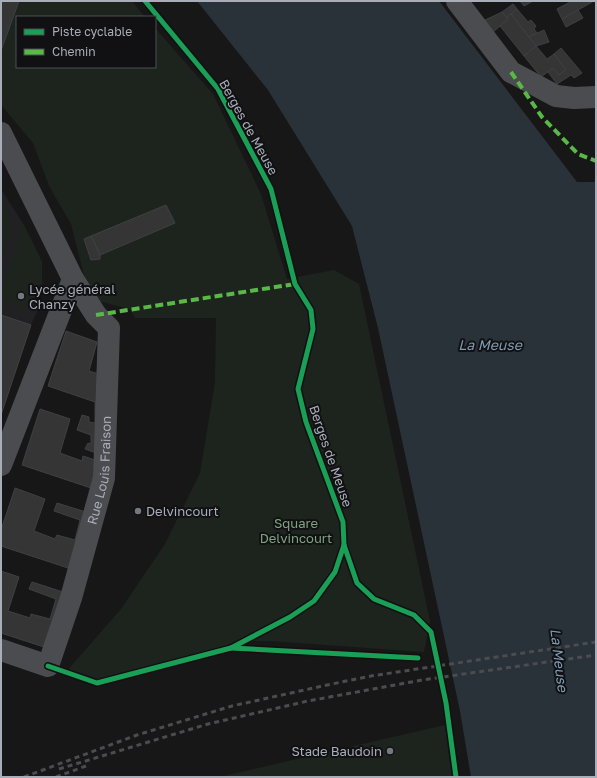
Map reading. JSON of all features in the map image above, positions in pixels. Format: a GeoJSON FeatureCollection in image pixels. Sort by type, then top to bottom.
{"type":"FeatureCollection","features":[{"type":"Feature","properties":{"kind":"street"},"geometry":{"type":"LineString","coordinates":[[457,1],[511,72],[556,96],[574,98],[596,97]]}},
{"type":"Feature","properties":{"kind":"street","name":"Rue Louis Fraison"},"geometry":{"type":"LineString","coordinates":[[1,134],[73,279],[96,315],[109,328],[104,478],[71,598],[48,666],[1,650]]}},
{"type":"Feature","properties":{"kind":"street"},"geometry":{"type":"LineString","coordinates":[[1,465],[73,279]]}},
{"type":"Feature","properties":{"kind":"shaded area","name":"Lycée général Chanzy"},"geometry":{"type":"Polygon","coordinates":[[[1,189],[24,225],[42,262],[42,284],[39,307],[31,325],[1,415],[1,189]]]}},
{"type":"Feature","properties":{"kind":"green space","name":"Square Delvincourt"},"geometry":{"type":"Polygon","coordinates":[[[19,1],[132,1],[144,16],[16,16],[16,68],[156,68],[156,29],[213,94],[261,194],[287,279],[334,270],[359,284],[430,621],[424,652],[270,641],[241,641],[97,683],[66,672],[121,609],[165,544],[200,473],[215,382],[216,318],[135,318],[130,309],[90,299],[71,224],[49,186],[33,143],[1,105],[1,51],[19,1]]]}},
{"type":"Feature","properties":{"kind":"green space"},"geometry":{"type":"Polygon","coordinates":[[[1,189],[13,227],[1,262],[1,189]]]}},
{"type":"Feature","properties":{"kind":"green space"},"geometry":{"type":"Polygon","coordinates":[[[24,225],[42,262],[42,284],[34,312],[1,301],[1,293],[24,225]]]}},
{"type":"Feature","properties":{"kind":"green space","name":"Stade Baudoin"},"geometry":{"type":"Polygon","coordinates":[[[445,725],[452,777],[219,777],[445,725]]]}},
{"type":"Feature","properties":{"kind":"water","name":"La Meuse"},"geometry":{"type":"Polygon","coordinates":[[[197,1],[439,1],[577,182],[596,182],[596,777],[471,777],[460,711],[378,328],[352,226],[268,90],[197,1]]]}},
{"type":"Feature","properties":{"kind":"building"},"geometry":{"type":"Polygon","coordinates":[[[1,1],[19,1],[1,51],[1,1]]]}},
{"type":"Feature","properties":{"kind":"building"},"geometry":{"type":"Polygon","coordinates":[[[520,1],[533,1],[524,6],[520,1]]]}},
{"type":"Feature","properties":{"kind":"building"},"geometry":{"type":"Polygon","coordinates":[[[572,1],[594,1],[562,19],[557,9],[572,1]]]}},
{"type":"Feature","properties":{"kind":"building"},"geometry":{"type":"Polygon","coordinates":[[[513,4],[517,9],[507,17],[502,12],[513,4]]]}},
{"type":"Feature","properties":{"kind":"building"},"geometry":{"type":"Polygon","coordinates":[[[517,9],[528,22],[531,20],[536,26],[534,29],[537,33],[529,37],[511,14],[517,9]]]}},
{"type":"Feature","properties":{"kind":"building"},"geometry":{"type":"Polygon","coordinates":[[[578,10],[583,18],[566,27],[562,19],[578,10]]]}},
{"type":"Feature","properties":{"kind":"building"},"geometry":{"type":"Polygon","coordinates":[[[502,12],[508,19],[491,34],[481,22],[502,12]]]}},
{"type":"Feature","properties":{"kind":"building"},"geometry":{"type":"Polygon","coordinates":[[[511,14],[536,46],[524,56],[500,26],[511,14]]]}},
{"type":"Feature","properties":{"kind":"building"},"geometry":{"type":"Polygon","coordinates":[[[544,30],[549,42],[536,46],[529,37],[544,30]]]}},
{"type":"Feature","properties":{"kind":"building"},"geometry":{"type":"Polygon","coordinates":[[[536,46],[547,59],[554,54],[566,70],[559,75],[553,68],[541,77],[524,56],[536,46]]]}},
{"type":"Feature","properties":{"kind":"building"},"geometry":{"type":"Polygon","coordinates":[[[561,48],[582,73],[574,78],[571,75],[557,84],[548,72],[553,68],[559,75],[566,70],[554,54],[561,48]]]}},
{"type":"Feature","properties":{"kind":"building"},"geometry":{"type":"Polygon","coordinates":[[[166,205],[175,223],[100,255],[91,236],[166,205]]]}},
{"type":"Feature","properties":{"kind":"building"},"geometry":{"type":"Polygon","coordinates":[[[91,236],[100,255],[100,259],[91,260],[84,239],[91,236]]]}},
{"type":"Feature","properties":{"kind":"building"},"geometry":{"type":"Polygon","coordinates":[[[1,315],[31,325],[1,415],[1,315]]]}},
{"type":"Feature","properties":{"kind":"building"},"geometry":{"type":"Polygon","coordinates":[[[66,331],[97,342],[89,371],[102,375],[101,404],[48,386],[66,331]]]}},
{"type":"Feature","properties":{"kind":"building"},"geometry":{"type":"Polygon","coordinates":[[[95,402],[101,404],[99,454],[85,449],[88,443],[91,444],[91,435],[77,430],[82,415],[89,417],[89,422],[95,423],[95,402]]]}},
{"type":"Feature","properties":{"kind":"building"},"geometry":{"type":"Polygon","coordinates":[[[40,409],[70,419],[60,453],[82,461],[83,456],[98,461],[94,489],[22,465],[40,409]]]}},
{"type":"Feature","properties":{"kind":"building"},"geometry":{"type":"Polygon","coordinates":[[[15,488],[45,499],[34,531],[55,539],[57,535],[75,540],[80,520],[54,511],[57,503],[89,513],[74,570],[1,546],[1,530],[15,488]]]}},
{"type":"Feature","properties":{"kind":"building"},"geometry":{"type":"Polygon","coordinates":[[[1,571],[19,577],[8,611],[30,618],[31,614],[50,619],[56,599],[29,589],[32,582],[66,593],[47,648],[1,633],[1,571]]]}},
{"type":"Feature","properties":{"kind":"railway"},"geometry":{"type":"LineString","coordinates":[[24,777],[137,735],[232,706],[371,676],[596,642]]}},
{"type":"Feature","properties":{"kind":"railway"},"geometry":{"type":"LineString","coordinates":[[59,769],[208,724],[308,701],[422,680],[596,655]]}},
{"type":"Feature","properties":{"kind":"railway"},"geometry":{"type":"LineString","coordinates":[[56,777],[86,766]]}},
{"type":"Feature","properties":{"kind":"marked path"},"geometry":{"type":"LineString","coordinates":[[511,72],[542,117],[578,154],[596,161]]}},
{"type":"Feature","properties":{"kind":"marked path"},"geometry":{"type":"LineString","coordinates":[[96,315],[295,284]]}},
{"type":"Feature","properties":{"kind":"cycle path","name":"Berges de Meuse"},"geometry":{"type":"LineString","coordinates":[[145,1],[218,89],[271,189],[295,284],[311,310],[313,329],[298,389],[306,422],[343,522],[344,545],[357,583],[374,599],[414,615],[431,632],[446,703],[456,777]]}},
{"type":"Feature","properties":{"kind":"cycle path"},"geometry":{"type":"LineString","coordinates":[[48,666],[97,683],[231,648],[290,617],[314,601],[335,572],[344,545]]}},
{"type":"Feature","properties":{"kind":"cycle path"},"geometry":{"type":"LineString","coordinates":[[231,648],[418,658]]}},
{"type":"Feature","properties":{"kind":"place","name":"Lycée général Chanzy"},"geometry":{"type":"Point","coordinates":[21,296]}},
{"type":"Feature","properties":{"kind":"place","name":"Delvincourt"},"geometry":{"type":"Point","coordinates":[138,511]}},
{"type":"Feature","properties":{"kind":"place","name":"Stade Baudoin"},"geometry":{"type":"Point","coordinates":[390,751]}}]}
